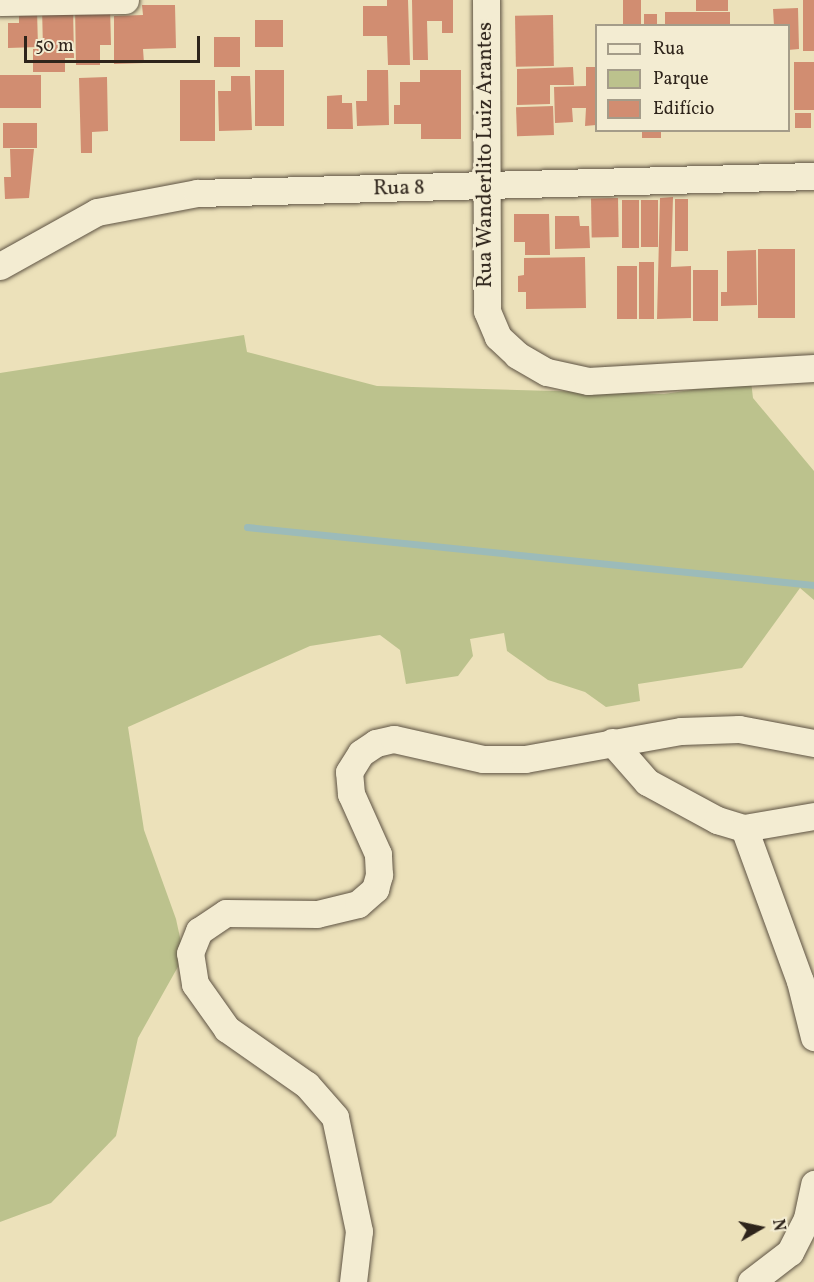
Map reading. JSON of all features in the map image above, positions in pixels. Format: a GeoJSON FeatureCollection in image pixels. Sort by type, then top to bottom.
{"type":"FeatureCollection","features":[{"type":"Feature","properties":{"kind":"street"},"geometry":{"type":"LineString","coordinates":[[0,2],[125,0]]}},
{"type":"Feature","properties":{"kind":"street","name":"Rua Wanderlito Luiz Arantes"},"geometry":{"type":"LineString","coordinates":[[486,0],[487,311],[498,337],[517,355],[547,372],[588,381],[814,368]]}},
{"type":"Feature","properties":{"kind":"street","name":"Rua 8"},"geometry":{"type":"LineString","coordinates":[[0,266],[97,212],[146,200],[197,193],[487,187],[814,176]]}},
{"type":"Feature","properties":{"kind":"street"},"geometry":{"type":"LineString","coordinates":[[353,1282],[359,1231],[335,1117],[307,1084],[226,1029],[195,984],[190,953],[199,931],[208,921],[226,913],[317,914],[358,904],[375,889],[379,875],[378,854],[351,794],[349,772],[361,753],[376,743],[394,739],[483,759],[525,759],[681,731],[739,729],[814,743]]}},
{"type":"Feature","properties":{"kind":"street"},"geometry":{"type":"LineString","coordinates":[[612,742],[647,782],[683,804],[744,828],[814,816]]}},
{"type":"Feature","properties":{"kind":"street"},"geometry":{"type":"LineString","coordinates":[[744,828],[800,981],[814,1037]]}},
{"type":"Feature","properties":{"kind":"street"},"geometry":{"type":"LineString","coordinates":[[751,1282],[790,1252],[807,1218],[814,1184]]}},
{"type":"Feature","properties":{"kind":"green space"},"geometry":{"type":"Polygon","coordinates":[[[244,335],[247,352],[377,386],[664,394],[751,381],[753,398],[814,471],[814,600],[800,588],[742,668],[638,684],[640,701],[606,707],[585,692],[548,680],[507,651],[504,633],[470,639],[473,656],[458,676],[406,684],[400,650],[380,635],[310,646],[128,727],[144,830],[176,919],[184,956],[138,1038],[116,1136],[51,1203],[0,1222],[0,373],[244,335]]]}},
{"type":"Feature","properties":{"kind":"building"},"geometry":{"type":"Polygon","coordinates":[[[387,0],[408,0],[410,65],[388,65],[387,36],[363,36],[363,6],[387,6],[387,0]]]}},
{"type":"Feature","properties":{"kind":"building"},"geometry":{"type":"Polygon","coordinates":[[[412,0],[453,0],[453,33],[442,33],[442,21],[427,21],[428,60],[413,60],[412,0]]]}},
{"type":"Feature","properties":{"kind":"building"},"geometry":{"type":"Polygon","coordinates":[[[623,0],[641,0],[641,24],[623,24],[623,0]]]}},
{"type":"Feature","properties":{"kind":"building"},"geometry":{"type":"Polygon","coordinates":[[[696,0],[728,0],[728,11],[696,11],[696,0]]]}},
{"type":"Feature","properties":{"kind":"building"},"geometry":{"type":"Polygon","coordinates":[[[803,0],[814,0],[814,51],[803,51],[803,0]]]}},
{"type":"Feature","properties":{"kind":"building"},"geometry":{"type":"Polygon","coordinates":[[[142,5],[175,5],[176,48],[143,49],[144,63],[114,64],[114,16],[143,15],[142,5]]]}},
{"type":"Feature","properties":{"kind":"building"},"geometry":{"type":"Polygon","coordinates":[[[75,6],[110,6],[111,45],[100,45],[100,65],[76,65],[75,6]]]}},
{"type":"Feature","properties":{"kind":"building"},"geometry":{"type":"Polygon","coordinates":[[[42,7],[73,7],[74,58],[65,58],[65,72],[33,72],[33,49],[43,49],[42,7]]]}},
{"type":"Feature","properties":{"kind":"building"},"geometry":{"type":"Polygon","coordinates":[[[798,8],[799,49],[790,50],[790,24],[774,24],[773,9],[798,8]]]}},
{"type":"Feature","properties":{"kind":"building"},"geometry":{"type":"Polygon","coordinates":[[[19,10],[37,10],[38,47],[8,48],[8,23],[19,23],[19,10]]]}},
{"type":"Feature","properties":{"kind":"building"},"geometry":{"type":"Polygon","coordinates":[[[665,12],[730,12],[730,24],[665,24],[665,12]]]}},
{"type":"Feature","properties":{"kind":"building"},"geometry":{"type":"Polygon","coordinates":[[[644,14],[657,14],[657,24],[644,24],[644,14]]]}},
{"type":"Feature","properties":{"kind":"building"},"geometry":{"type":"Polygon","coordinates":[[[553,15],[554,66],[516,67],[515,16],[553,15]]]}},
{"type":"Feature","properties":{"kind":"building"},"geometry":{"type":"Polygon","coordinates":[[[255,20],[283,20],[283,47],[255,47],[255,20]]]}},
{"type":"Feature","properties":{"kind":"building"},"geometry":{"type":"Polygon","coordinates":[[[214,37],[240,37],[240,67],[214,67],[214,37]]]}},
{"type":"Feature","properties":{"kind":"building"},"geometry":{"type":"Polygon","coordinates":[[[794,62],[814,62],[814,110],[794,110],[794,62]]]}},
{"type":"Feature","properties":{"kind":"building"},"geometry":{"type":"Polygon","coordinates":[[[573,67],[574,85],[550,85],[550,104],[517,105],[517,69],[573,67]]]}},
{"type":"Feature","properties":{"kind":"building"},"geometry":{"type":"Polygon","coordinates":[[[586,67],[595,67],[595,125],[585,126],[586,108],[572,108],[573,122],[555,123],[554,87],[586,86],[586,67]]]}},
{"type":"Feature","properties":{"kind":"building"},"geometry":{"type":"Polygon","coordinates":[[[255,70],[284,70],[284,126],[255,126],[255,70]]]}},
{"type":"Feature","properties":{"kind":"building"},"geometry":{"type":"Polygon","coordinates":[[[367,70],[388,70],[389,125],[357,126],[356,101],[367,101],[367,70]]]}},
{"type":"Feature","properties":{"kind":"building"},"geometry":{"type":"Polygon","coordinates":[[[420,70],[461,70],[461,139],[421,139],[421,124],[394,124],[394,105],[400,105],[400,82],[420,82],[420,70]]]}},
{"type":"Feature","properties":{"kind":"building"},"geometry":{"type":"Polygon","coordinates":[[[0,75],[41,75],[41,108],[0,108],[0,75]]]}},
{"type":"Feature","properties":{"kind":"building"},"geometry":{"type":"Polygon","coordinates":[[[231,76],[250,76],[252,130],[219,131],[218,91],[231,91],[231,76]]]}},
{"type":"Feature","properties":{"kind":"building"},"geometry":{"type":"Polygon","coordinates":[[[107,77],[108,131],[92,132],[92,153],[81,153],[79,78],[107,77]]]}},
{"type":"Feature","properties":{"kind":"building"},"geometry":{"type":"Polygon","coordinates":[[[180,80],[215,80],[215,141],[180,141],[180,80]]]}},
{"type":"Feature","properties":{"kind":"building"},"geometry":{"type":"Polygon","coordinates":[[[342,95],[342,103],[352,103],[353,129],[327,129],[327,96],[342,95]]]}},
{"type":"Feature","properties":{"kind":"building"},"geometry":{"type":"Polygon","coordinates":[[[553,106],[554,135],[517,136],[516,107],[553,106]]]}},
{"type":"Feature","properties":{"kind":"building"},"geometry":{"type":"Polygon","coordinates":[[[795,113],[811,113],[811,128],[795,128],[795,113]]]}},
{"type":"Feature","properties":{"kind":"building"},"geometry":{"type":"Polygon","coordinates":[[[3,123],[37,123],[37,148],[3,148],[3,123]]]}},
{"type":"Feature","properties":{"kind":"building"},"geometry":{"type":"Polygon","coordinates":[[[642,132],[661,132],[661,138],[642,138],[642,132]]]}},
{"type":"Feature","properties":{"kind":"building"},"geometry":{"type":"Polygon","coordinates":[[[10,149],[34,149],[29,198],[5,199],[4,177],[11,177],[10,149]]]}},
{"type":"Feature","properties":{"kind":"building"},"geometry":{"type":"Polygon","coordinates":[[[673,197],[671,267],[691,266],[691,318],[657,319],[660,198],[673,197]]]}},
{"type":"Feature","properties":{"kind":"building"},"geometry":{"type":"Polygon","coordinates":[[[591,198],[618,198],[619,237],[592,237],[591,198]]]}},
{"type":"Feature","properties":{"kind":"building"},"geometry":{"type":"Polygon","coordinates":[[[675,199],[688,199],[688,251],[675,251],[675,199]]]}},
{"type":"Feature","properties":{"kind":"building"},"geometry":{"type":"Polygon","coordinates":[[[622,200],[639,200],[639,248],[622,248],[622,200]]]}},
{"type":"Feature","properties":{"kind":"building"},"geometry":{"type":"Polygon","coordinates":[[[641,200],[658,200],[658,247],[641,247],[641,200]]]}},
{"type":"Feature","properties":{"kind":"building"},"geometry":{"type":"Polygon","coordinates":[[[514,214],[549,214],[550,255],[525,255],[525,242],[514,242],[514,214]]]}},
{"type":"Feature","properties":{"kind":"building"},"geometry":{"type":"Polygon","coordinates":[[[555,216],[579,216],[580,226],[589,226],[590,248],[555,249],[555,216]]]}},
{"type":"Feature","properties":{"kind":"building"},"geometry":{"type":"Polygon","coordinates":[[[758,249],[795,249],[795,318],[758,318],[758,249]]]}},
{"type":"Feature","properties":{"kind":"building"},"geometry":{"type":"Polygon","coordinates":[[[756,250],[757,305],[721,306],[721,292],[727,292],[727,251],[756,250]]]}},
{"type":"Feature","properties":{"kind":"building"},"geometry":{"type":"Polygon","coordinates":[[[585,257],[586,308],[526,309],[526,292],[518,292],[518,276],[524,275],[524,258],[585,257]]]}},
{"type":"Feature","properties":{"kind":"building"},"geometry":{"type":"Polygon","coordinates":[[[639,262],[654,262],[654,319],[639,319],[639,262]]]}},
{"type":"Feature","properties":{"kind":"building"},"geometry":{"type":"Polygon","coordinates":[[[617,266],[637,266],[637,319],[617,319],[617,266]]]}},
{"type":"Feature","properties":{"kind":"building"},"geometry":{"type":"Polygon","coordinates":[[[693,270],[718,270],[718,321],[693,321],[693,270]]]}},
{"type":"Feature","properties":{"kind":"waterway"},"geometry":{"type":"LineString","coordinates":[[247,527],[814,585]]}}]}
